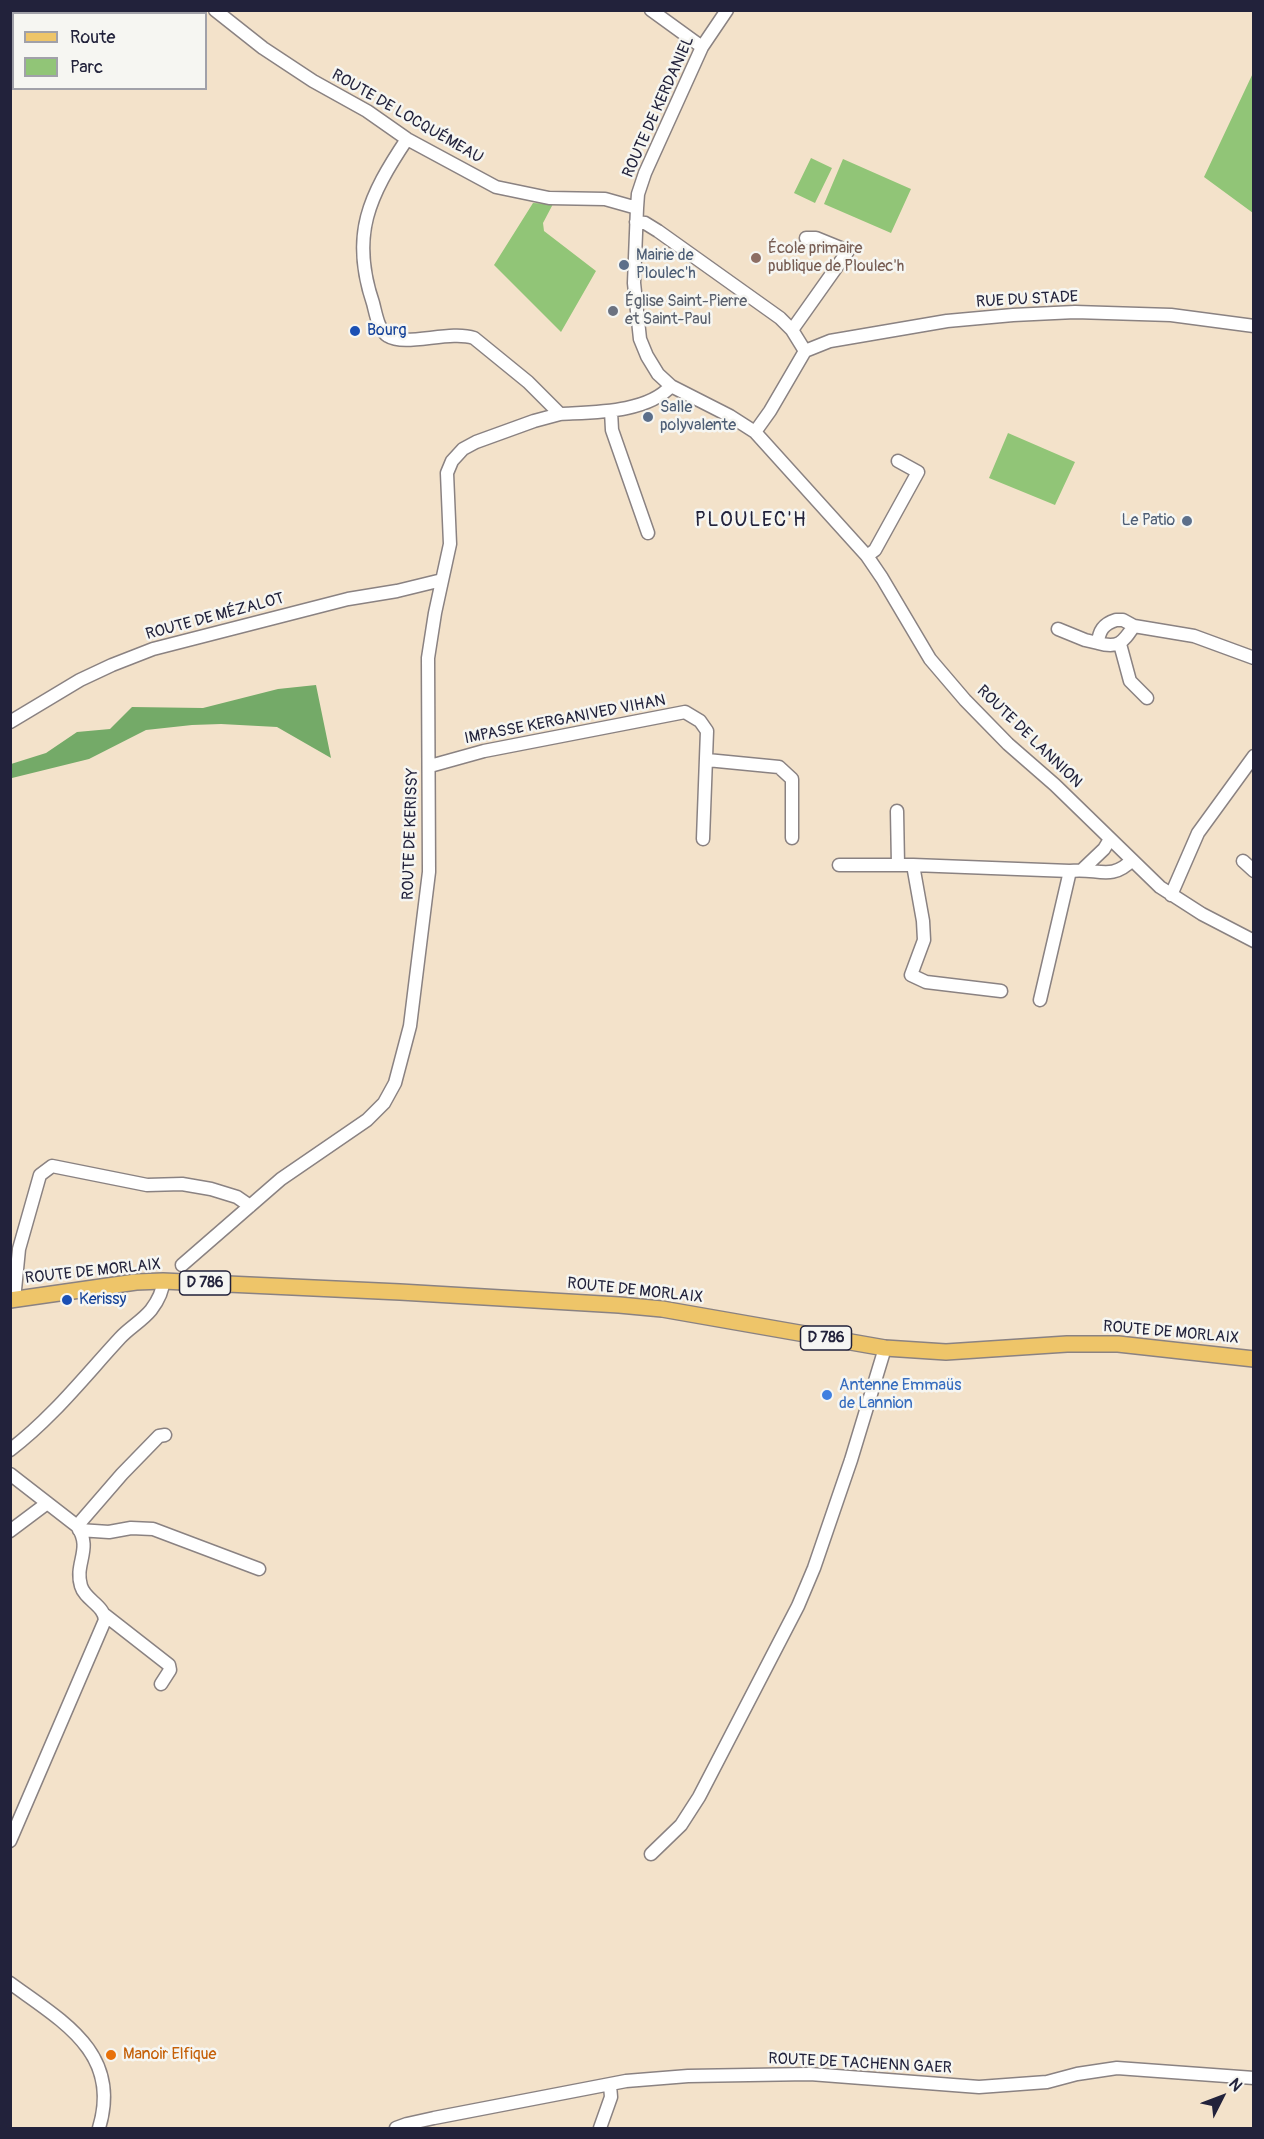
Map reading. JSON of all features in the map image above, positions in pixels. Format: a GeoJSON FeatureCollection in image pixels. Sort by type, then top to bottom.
{"type":"FeatureCollection","features":[{"type":"Feature","properties":{"kind":"main road","name":"ROUTE DE MORLAIX"},"geometry":{"type":"LineString","coordinates":[[12,1300],[136,1282],[163,1281],[400,1292],[662,1309],[885,1348],[946,1352],[1067,1344],[1118,1344],[1254,1359]]}},
{"type":"Feature","properties":{"kind":"street","name":"ROUTE DE LOCQUÉMEAU"},"geometry":{"type":"LineString","coordinates":[[215,10],[263,48],[313,81],[367,111],[407,140],[496,187],[549,198],[605,199],[637,208]]}},
{"type":"Feature","properties":{"kind":"street"},"geometry":{"type":"LineString","coordinates":[[651,10],[702,47]]}},
{"type":"Feature","properties":{"kind":"street","name":"ROUTE DE KERDANIEL"},"geometry":{"type":"LineString","coordinates":[[671,386],[658,374],[647,357],[640,339],[634,283],[638,194],[645,173],[702,47],[727,10]]}},
{"type":"Feature","properties":{"kind":"street"},"geometry":{"type":"LineString","coordinates":[[407,140],[382,176],[364,232],[362,256],[366,283],[382,331],[389,338],[402,339],[464,335],[474,338],[528,382],[560,414]]}},
{"type":"Feature","properties":{"kind":"street"},"geometry":{"type":"LineString","coordinates":[[636,222],[645,223],[780,318],[792,330],[805,351],[755,432]]}},
{"type":"Feature","properties":{"kind":"street"},"geometry":{"type":"LineString","coordinates":[[792,330],[848,251],[816,238],[806,238]]}},
{"type":"Feature","properties":{"kind":"street","name":"RUE DU STADE"},"geometry":{"type":"LineString","coordinates":[[805,351],[830,341],[947,321],[1075,312],[1171,315],[1254,326]]}},
{"type":"Feature","properties":{"kind":"street","name":"ROUTE DE KERISSY"},"geometry":{"type":"LineString","coordinates":[[182,1265],[281,1179],[367,1120],[384,1103],[395,1083],[410,1026],[429,872],[428,658],[450,544],[447,473],[452,461],[463,449],[476,442],[534,421],[560,414],[611,411],[648,402],[667,392],[671,386]]}},
{"type":"Feature","properties":{"kind":"street","name":"ROUTE DE LANNION"},"geometry":{"type":"LineString","coordinates":[[671,386],[730,416],[755,432],[867,556],[921,646],[945,678],[1008,744],[1055,785],[1171,895],[1254,941]]}},
{"type":"Feature","properties":{"kind":"street"},"geometry":{"type":"LineString","coordinates":[[611,411],[612,430],[648,532]]}},
{"type":"Feature","properties":{"kind":"street"},"geometry":{"type":"LineString","coordinates":[[867,556],[875,550],[918,472],[898,461]]}},
{"type":"Feature","properties":{"kind":"street","name":"ROUTE DE MÉZALOT"},"geometry":{"type":"LineString","coordinates":[[10,722],[80,680],[153,649],[348,599],[397,591],[442,580]]}},
{"type":"Feature","properties":{"kind":"street"},"geometry":{"type":"LineString","coordinates":[[1098,643],[1099,632],[1107,622],[1123,620],[1134,626],[1194,636],[1254,658]]}},
{"type":"Feature","properties":{"kind":"street"},"geometry":{"type":"LineString","coordinates":[[1059,629],[1109,646],[1120,644],[1134,626]]}},
{"type":"Feature","properties":{"kind":"street"},"geometry":{"type":"LineString","coordinates":[[1120,644],[1130,681],[1147,698]]}},
{"type":"Feature","properties":{"kind":"street","name":"IMPASSE KERGANIVED VIHAN"},"geometry":{"type":"LineString","coordinates":[[430,766],[484,751],[685,712],[700,721],[707,730],[707,760]]}},
{"type":"Feature","properties":{"kind":"street"},"geometry":{"type":"LineString","coordinates":[[1171,895],[1197,833],[1254,756]]}},
{"type":"Feature","properties":{"kind":"street"},"geometry":{"type":"LineString","coordinates":[[703,839],[707,760],[779,767],[792,779],[792,838]]}},
{"type":"Feature","properties":{"kind":"street"},"geometry":{"type":"LineString","coordinates":[[897,812],[898,865]]}},
{"type":"Feature","properties":{"kind":"street"},"geometry":{"type":"LineString","coordinates":[[1083,869],[1104,849],[1110,838]]}},
{"type":"Feature","properties":{"kind":"street"},"geometry":{"type":"LineString","coordinates":[[839,865],[913,865],[1070,871],[1083,869],[1114,873],[1124,869],[1132,860]]}},
{"type":"Feature","properties":{"kind":"street"},"geometry":{"type":"LineString","coordinates":[[1243,861],[1254,871]]}},
{"type":"Feature","properties":{"kind":"street"},"geometry":{"type":"LineString","coordinates":[[913,865],[924,940],[911,975],[926,982],[1001,991]]}},
{"type":"Feature","properties":{"kind":"street"},"geometry":{"type":"LineString","coordinates":[[1040,1000],[1070,871]]}},
{"type":"Feature","properties":{"kind":"street"},"geometry":{"type":"LineString","coordinates":[[12,1300],[19,1249],[40,1175],[52,1166],[147,1185],[182,1185],[211,1189],[237,1197],[250,1206]]}},
{"type":"Feature","properties":{"kind":"street"},"geometry":{"type":"LineString","coordinates":[[10,1450],[53,1414],[122,1336],[151,1311],[163,1289],[163,1281]]}},
{"type":"Feature","properties":{"kind":"street"},"geometry":{"type":"LineString","coordinates":[[651,1854],[681,1825],[699,1797],[798,1606],[828,1533],[885,1348]]}},
{"type":"Feature","properties":{"kind":"street"},"geometry":{"type":"LineString","coordinates":[[78,1528],[129,1467],[159,1436],[165,1435]]}},
{"type":"Feature","properties":{"kind":"street"},"geometry":{"type":"LineString","coordinates":[[10,1474],[78,1528],[85,1542],[80,1576],[82,1589],[105,1615],[169,1665],[170,1670],[161,1684]]}},
{"type":"Feature","properties":{"kind":"street"},"geometry":{"type":"LineString","coordinates":[[10,1531],[46,1504]]}},
{"type":"Feature","properties":{"kind":"street"},"geometry":{"type":"LineString","coordinates":[[78,1528],[109,1532],[131,1528],[153,1529],[259,1569]]}},
{"type":"Feature","properties":{"kind":"street"},"geometry":{"type":"LineString","coordinates":[[10,1841],[104,1627],[105,1615]]}},
{"type":"Feature","properties":{"kind":"street"},"geometry":{"type":"LineString","coordinates":[[10,1983],[78,2035],[94,2055],[100,2069],[102,2089],[103,2104],[99,2128]]}},
{"type":"Feature","properties":{"kind":"street","name":"ROUTE DE TACHENN GAER"},"geometry":{"type":"LineString","coordinates":[[396,2128],[434,2118],[610,2085],[688,2076],[810,2074],[979,2087],[1047,2082],[1077,2074],[1117,2068],[1254,2078]]}},
{"type":"Feature","properties":{"kind":"street"},"geometry":{"type":"LineString","coordinates":[[600,2128],[611,2097],[610,2085]]}},
{"type":"Feature","properties":{"kind":"green space"},"geometry":{"type":"Polygon","coordinates":[[[1253,73],[1253,213],[1204,177],[1253,73]]]}},
{"type":"Feature","properties":{"kind":"green space"},"geometry":{"type":"Polygon","coordinates":[[[811,158],[832,168],[815,203],[794,193],[811,158]]]}},
{"type":"Feature","properties":{"kind":"green space"},"geometry":{"type":"Polygon","coordinates":[[[843,159],[911,189],[891,233],[824,204],[843,159]]]}},
{"type":"Feature","properties":{"kind":"green space"},"geometry":{"type":"Polygon","coordinates":[[[533,203],[553,204],[543,223],[544,231],[596,271],[561,332],[494,265],[533,203]]]}},
{"type":"Feature","properties":{"kind":"green space"},"geometry":{"type":"Polygon","coordinates":[[[1008,433],[1075,462],[1055,505],[989,478],[1008,433]]]}},
{"type":"Feature","properties":{"kind":"green space"},"geometry":{"type":"Polygon","coordinates":[[[316,685],[331,758],[277,727],[192,725],[146,730],[89,759],[12,778],[11,764],[46,753],[77,732],[110,729],[132,707],[203,708],[278,689],[316,685]]]}},
{"type":"Feature","properties":{"kind":"place","name":"École primaire publique de Ploulec'h"},"geometry":{"type":"Point","coordinates":[756,258]}},
{"type":"Feature","properties":{"kind":"place","name":"Mairie de Ploulec'h"},"geometry":{"type":"Point","coordinates":[624,265]}},
{"type":"Feature","properties":{"kind":"place","name":"Église Saint-Pierre et Saint-Paul"},"geometry":{"type":"Point","coordinates":[613,311]}},
{"type":"Feature","properties":{"kind":"place","name":"Bourg"},"geometry":{"type":"Point","coordinates":[355,331]}},
{"type":"Feature","properties":{"kind":"place","name":"Salle polyvalente"},"geometry":{"type":"Point","coordinates":[648,417]}},
{"type":"Feature","properties":{"kind":"place","name":"Le Patio"},"geometry":{"type":"Point","coordinates":[1187,521]}},
{"type":"Feature","properties":{"kind":"place","name":"Kerissy"},"geometry":{"type":"Point","coordinates":[67,1300]}},
{"type":"Feature","properties":{"kind":"place","name":"Antenne Emmaüs de Lannion"},"geometry":{"type":"Point","coordinates":[827,1395]}},
{"type":"Feature","properties":{"kind":"place","name":"Manoir Elfique"},"geometry":{"type":"Point","coordinates":[111,2055]}},
{"type":"Feature","properties":{"kind":"district","name":"PLOULEC'H"},"geometry":{"type":"Point","coordinates":[751,521]}}]}
